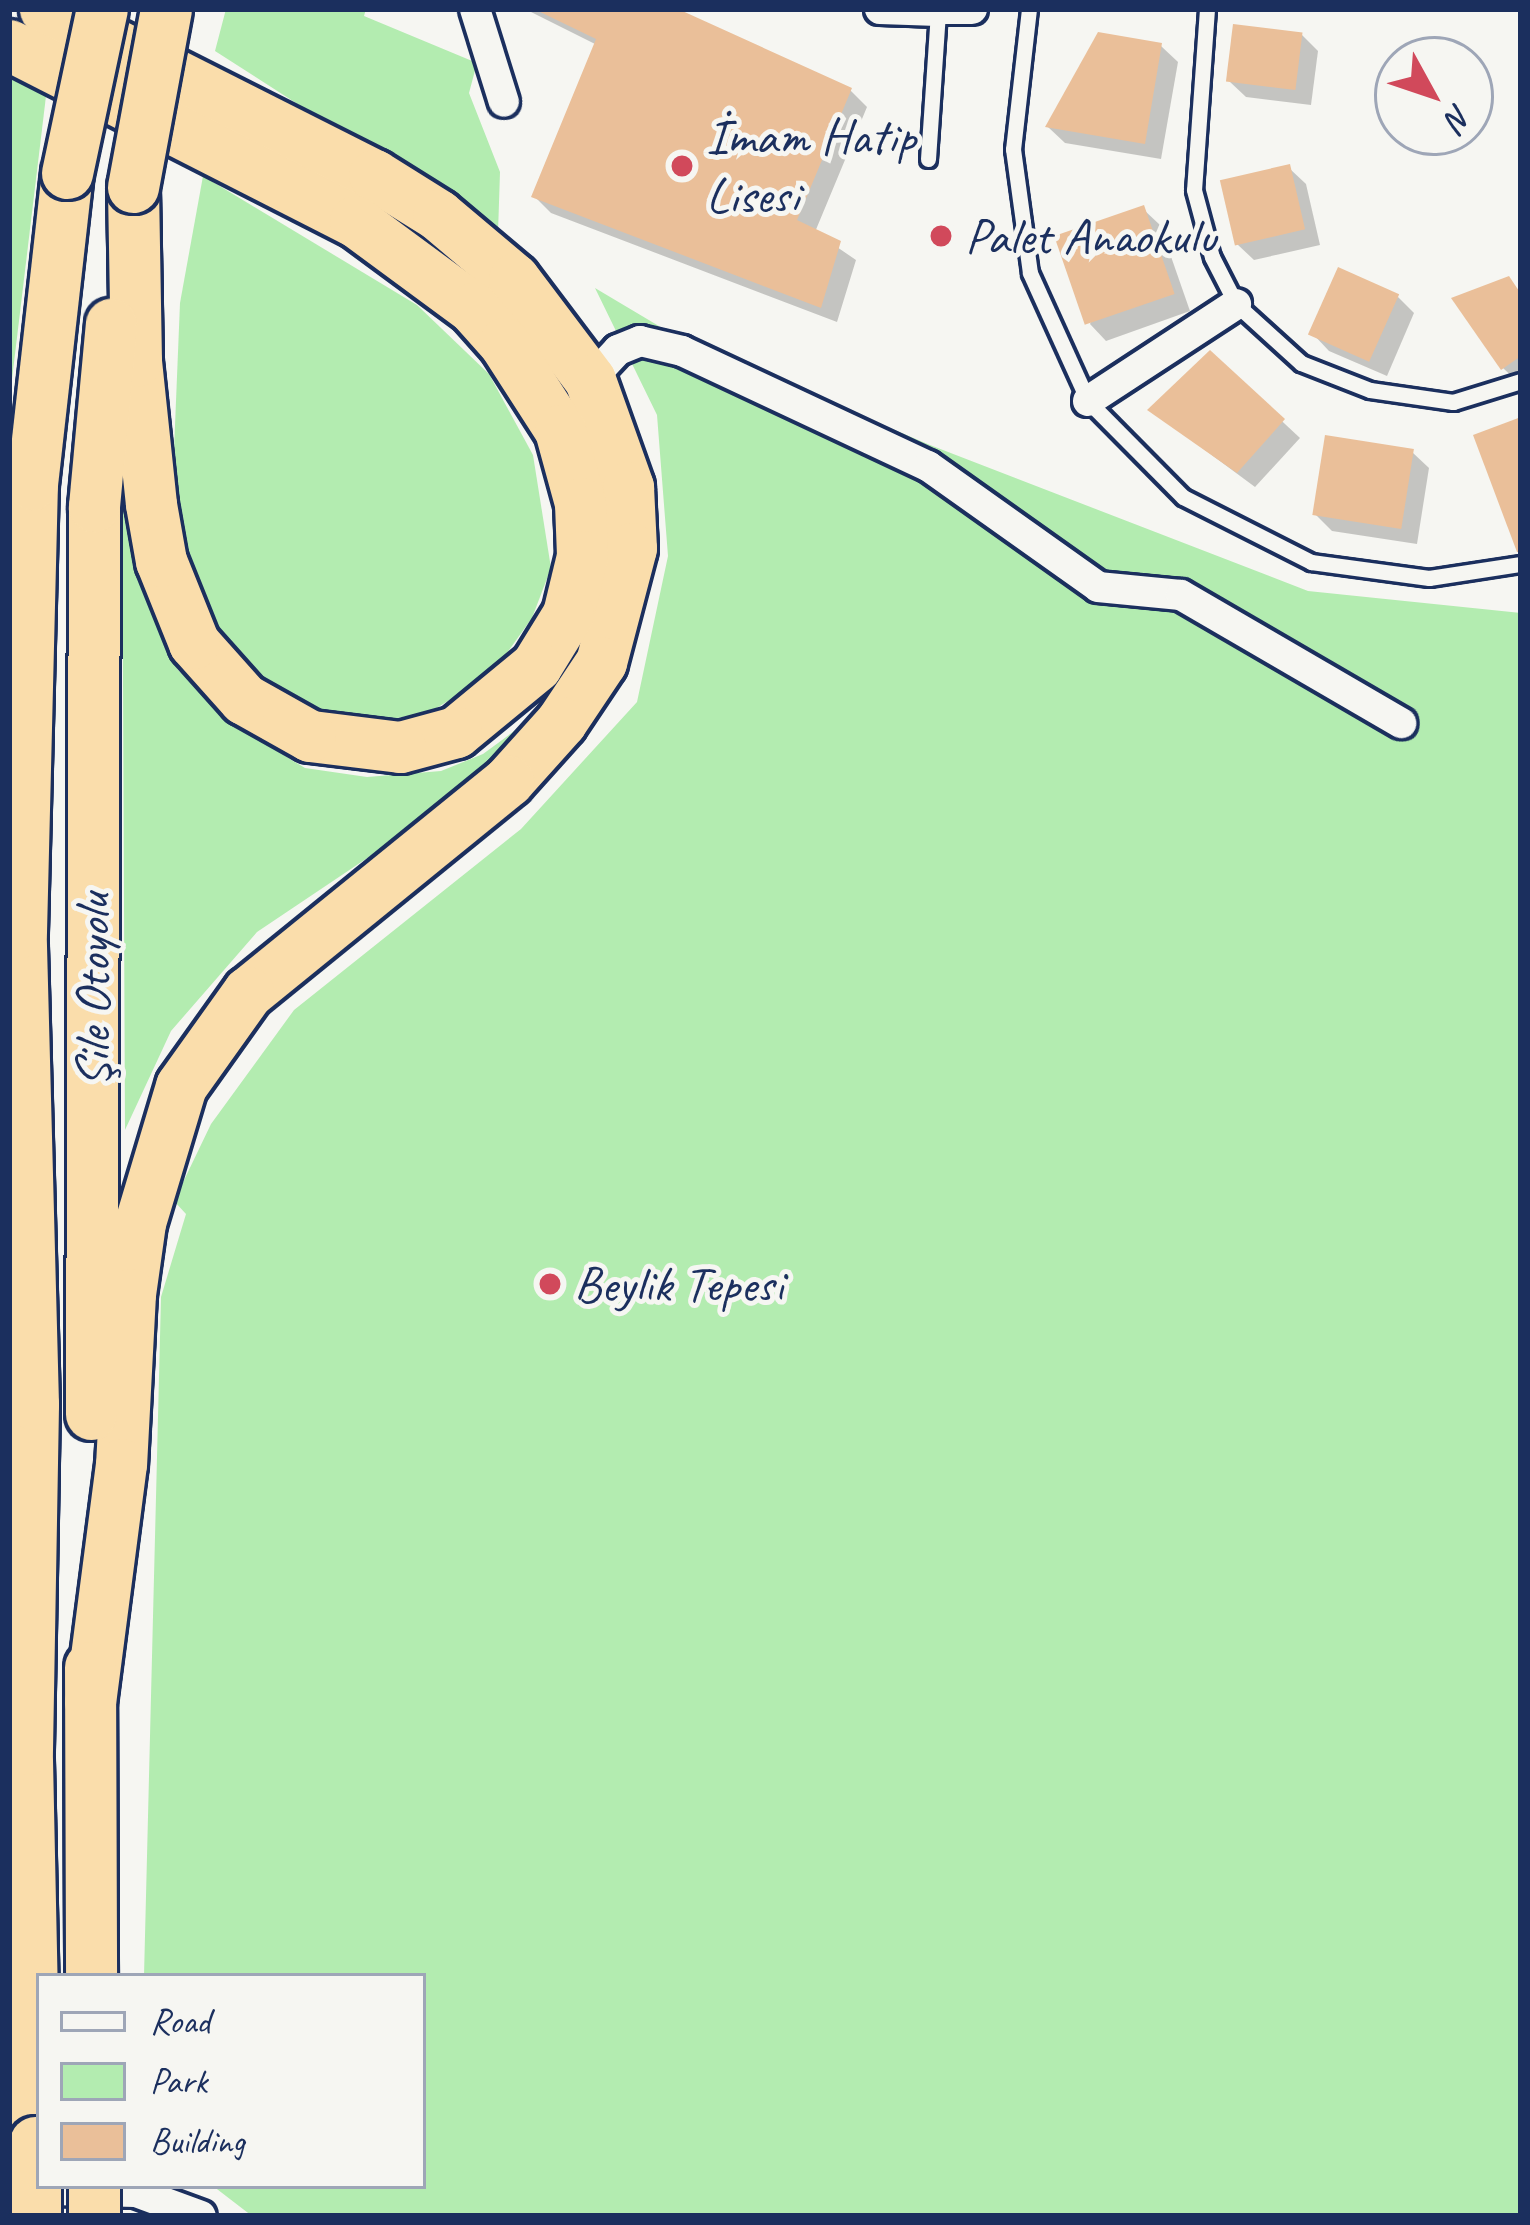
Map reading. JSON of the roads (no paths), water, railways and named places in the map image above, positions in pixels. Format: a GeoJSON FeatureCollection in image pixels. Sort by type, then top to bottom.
{"type":"FeatureCollection","features":[{"type":"Feature","properties":{"kind":"highway"},"geometry":{"type":"LineString","coordinates":[[45,9],[270,119],[438,215],[551,319],[590,380],[628,487],[631,548],[601,662],[561,722],[508,781],[248,992],[181,1086],[161,1139],[130,1294],[122,1464],[90,1702]]}},
{"type":"Feature","properties":{"kind":"highway","name":"Şile Otoyolu"},"geometry":{"type":"LineString","coordinates":[[35,2216],[27,1749],[33,1404],[22,932],[32,484],[51,272],[102,9]]}},
{"type":"Feature","properties":{"kind":"highway","name":"Şile Otoyolu"},"geometry":{"type":"LineString","coordinates":[[91,1973],[94,506],[133,187],[166,9]]}},
{"type":"Feature","properties":{"kind":"highway"},"geometry":{"type":"LineString","coordinates":[[9,45],[355,220],[473,308],[504,343],[560,430],[580,503],[582,556],[568,614],[536,666],[456,732],[400,747],[310,736],[244,700],[194,643],[161,560],[151,504],[136,361],[133,187]]}},
{"type":"Feature","properties":{"kind":"highway"},"geometry":{"type":"LineString","coordinates":[[9,465],[51,272]]}},
{"type":"Feature","properties":{"kind":"highway"},"geometry":{"type":"LineString","coordinates":[[9,1611],[27,1749]]}},
{"type":"Feature","properties":{"kind":"street"},"geometry":{"type":"LineString","coordinates":[[476,9],[504,102]]}},
{"type":"Feature","properties":{"kind":"street"},"geometry":{"type":"LineString","coordinates":[[880,9],[972,9]]}},
{"type":"Feature","properties":{"kind":"street"},"geometry":{"type":"LineString","coordinates":[[1088,401],[1236,304]]}},
{"type":"Feature","properties":{"kind":"street"},"geometry":{"type":"LineString","coordinates":[[590,380],[617,350],[640,341],[702,359],[928,466],[1082,579],[1180,595],[1401,723]]}},
{"type":"Feature","properties":{"kind":"street"},"geometry":{"type":"LineString","coordinates":[[9,2189],[136,2192],[201,2216]]}},
{"type":"Feature","properties":{"kind":"lane"},"geometry":{"type":"LineString","coordinates":[[1029,9],[1013,149],[1030,273],[1088,401],[1184,497],[1311,562],[1429,578],[1521,564]]}},
{"type":"Feature","properties":{"kind":"lane"},"geometry":{"type":"LineString","coordinates":[[1207,9],[1194,190],[1212,257],[1236,304],[1301,363],[1370,390],[1453,402],[1521,381]]}},
{"type":"Feature","properties":{"kind":"lane"},"geometry":{"type":"LineString","coordinates":[[928,159],[936,10]]}},
{"type":"Feature","properties":{"kind":"place","name":"İmam Hatip Lisesi"},"geometry":{"type":"Point","coordinates":[682,166]}},
{"type":"Feature","properties":{"kind":"place","name":"Palet Anaokulu"},"geometry":{"type":"Point","coordinates":[941,236]}},
{"type":"Feature","properties":{"kind":"place","name":"Beylik Tepesi"},"geometry":{"type":"Point","coordinates":[550,1284]}}]}
